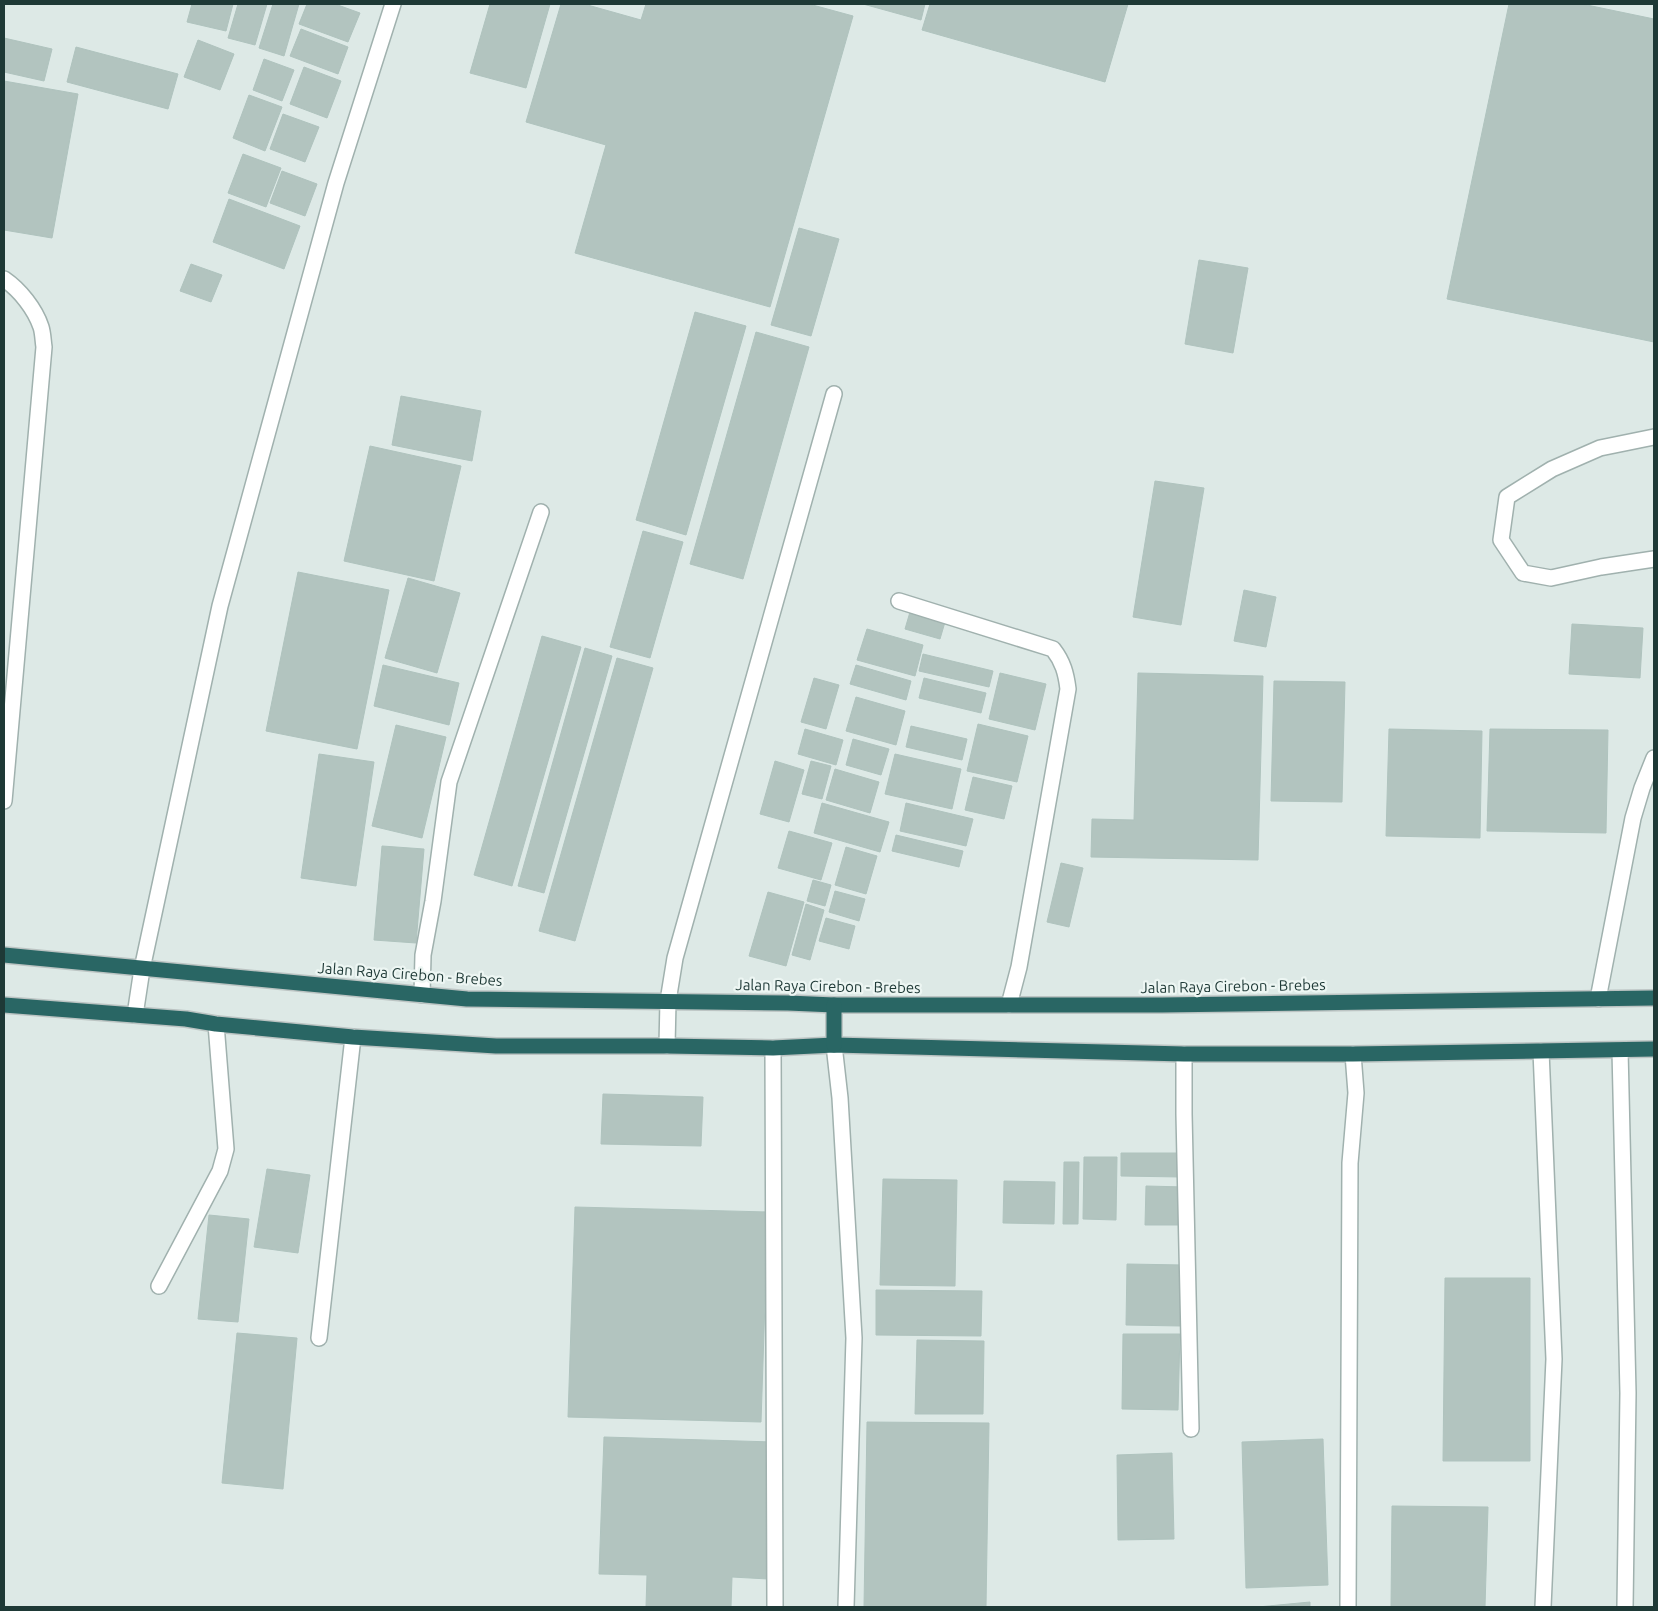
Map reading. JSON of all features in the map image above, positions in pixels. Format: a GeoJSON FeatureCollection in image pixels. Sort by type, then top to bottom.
{"type":"FeatureCollection","features":[{"type":"Feature","properties":{"kind":"highway","name":"Jalan Raya Cirebon - Brebes"},"geometry":{"type":"LineString","coordinates":[[4,955],[467,999],[834,1005],[1009,1005],[1654,998]]}},
{"type":"Feature","properties":{"kind":"highway"},"geometry":{"type":"LineString","coordinates":[[4,1005],[135,1015],[353,1037],[496,1046],[773,1048],[834,1045],[1184,1054],[1353,1054],[1654,1049]]}},
{"type":"Feature","properties":{"kind":"highway"},"geometry":{"type":"LineString","coordinates":[[834,1005],[834,1045]]}},
{"type":"Feature","properties":{"kind":"street"},"geometry":{"type":"LineString","coordinates":[[135,1015],[142,969],[220,606],[336,183],[392,4]]}},
{"type":"Feature","properties":{"kind":"street"},"geometry":{"type":"LineString","coordinates":[[4,279],[18,291],[34,313],[41,328],[44,347],[4,801]]}},
{"type":"Feature","properties":{"kind":"street"},"geometry":{"type":"LineString","coordinates":[[667,1046],[668,1001],[675,958],[834,394]]}},
{"type":"Feature","properties":{"kind":"street"},"geometry":{"type":"LineString","coordinates":[[1654,437],[1600,448],[1552,469],[1507,497],[1501,540],[1523,573],[1551,578],[1601,567],[1654,559]]}},
{"type":"Feature","properties":{"kind":"street"},"geometry":{"type":"LineString","coordinates":[[422,995],[423,955],[433,900],[449,782],[541,512]]}},
{"type":"Feature","properties":{"kind":"street"},"geometry":{"type":"LineString","coordinates":[[899,601],[1053,649],[1061,660],[1066,672],[1068,689],[1019,967],[1009,1005]]}},
{"type":"Feature","properties":{"kind":"street"},"geometry":{"type":"LineString","coordinates":[[1598,999],[1633,818],[1654,758]]}},
{"type":"Feature","properties":{"kind":"street"},"geometry":{"type":"LineString","coordinates":[[159,1286],[220,1171],[226,1149],[216,1024]]}},
{"type":"Feature","properties":{"kind":"street"},"geometry":{"type":"LineString","coordinates":[[319,1338],[353,1037]]}},
{"type":"Feature","properties":{"kind":"street"},"geometry":{"type":"LineString","coordinates":[[834,1045],[841,1107],[854,1338],[846,1607]]}},
{"type":"Feature","properties":{"kind":"street"},"geometry":{"type":"LineString","coordinates":[[773,1048],[775,1607]]}},
{"type":"Feature","properties":{"kind":"street"},"geometry":{"type":"LineString","coordinates":[[1620,1050],[1628,1392],[1625,1607]]}},
{"type":"Feature","properties":{"kind":"street"},"geometry":{"type":"LineString","coordinates":[[1541,1051],[1554,1359],[1543,1607]]}},
{"type":"Feature","properties":{"kind":"street"},"geometry":{"type":"LineString","coordinates":[[1184,1054],[1191,1429]]}},
{"type":"Feature","properties":{"kind":"street"},"geometry":{"type":"LineString","coordinates":[[1348,1607],[1350,1163],[1356,1092],[1353,1054]]}},
{"type":"Feature","properties":{"kind":"building"},"geometry":{"type":"Polygon","coordinates":[[[192,4],[233,4],[226,31],[187,22],[192,4]]]}},
{"type":"Feature","properties":{"kind":"building"},"geometry":{"type":"Polygon","coordinates":[[[238,4],[267,4],[255,45],[228,38],[238,4]]]}},
{"type":"Feature","properties":{"kind":"building"},"geometry":{"type":"Polygon","coordinates":[[[273,4],[299,4],[284,56],[259,48],[273,4]]]}},
{"type":"Feature","properties":{"kind":"building"},"geometry":{"type":"Polygon","coordinates":[[[307,4],[335,4],[360,13],[348,42],[299,24],[307,4]]]}},
{"type":"Feature","properties":{"kind":"building"},"geometry":{"type":"Polygon","coordinates":[[[490,4],[550,4],[526,88],[470,73],[490,4]]]}},
{"type":"Feature","properties":{"kind":"building"},"geometry":{"type":"Polygon","coordinates":[[[561,4],[584,4],[641,20],[646,4],[809,4],[853,16],[770,307],[575,253],[606,145],[526,122],[561,4]]]}},
{"type":"Feature","properties":{"kind":"building"},"geometry":{"type":"Polygon","coordinates":[[[863,4],[925,4],[921,20],[863,4]]]}},
{"type":"Feature","properties":{"kind":"building"},"geometry":{"type":"Polygon","coordinates":[[[930,4],[1128,4],[1105,82],[922,30],[930,4]]]}},
{"type":"Feature","properties":{"kind":"building"},"geometry":{"type":"Polygon","coordinates":[[[1509,4],[1582,4],[1654,19],[1654,342],[1447,299],[1509,4]]]}},
{"type":"Feature","properties":{"kind":"building"},"geometry":{"type":"Polygon","coordinates":[[[301,29],[348,47],[338,74],[290,56],[301,29]]]}},
{"type":"Feature","properties":{"kind":"building"},"geometry":{"type":"Polygon","coordinates":[[[4,38],[52,49],[44,81],[4,72],[4,38]]]}},
{"type":"Feature","properties":{"kind":"building"},"geometry":{"type":"Polygon","coordinates":[[[198,40],[234,54],[220,90],[184,77],[198,40]]]}},
{"type":"Feature","properties":{"kind":"building"},"geometry":{"type":"Polygon","coordinates":[[[76,47],[178,74],[168,109],[67,82],[76,47]]]}},
{"type":"Feature","properties":{"kind":"building"},"geometry":{"type":"Polygon","coordinates":[[[264,59],[294,70],[282,101],[253,90],[264,59]]]}},
{"type":"Feature","properties":{"kind":"building"},"geometry":{"type":"Polygon","coordinates":[[[304,67],[341,81],[327,118],[290,104],[304,67]]]}},
{"type":"Feature","properties":{"kind":"building"},"geometry":{"type":"Polygon","coordinates":[[[4,81],[78,94],[52,238],[4,230],[4,81]]]}},
{"type":"Feature","properties":{"kind":"building"},"geometry":{"type":"Polygon","coordinates":[[[249,95],[282,107],[265,151],[233,138],[249,95]]]}},
{"type":"Feature","properties":{"kind":"building"},"geometry":{"type":"Polygon","coordinates":[[[283,114],[319,127],[305,162],[270,149],[283,114]]]}},
{"type":"Feature","properties":{"kind":"building"},"geometry":{"type":"Polygon","coordinates":[[[243,154],[281,168],[266,207],[228,193],[243,154]]]}},
{"type":"Feature","properties":{"kind":"building"},"geometry":{"type":"Polygon","coordinates":[[[282,171],[317,184],[305,216],[270,203],[282,171]]]}},
{"type":"Feature","properties":{"kind":"building"},"geometry":{"type":"Polygon","coordinates":[[[229,199],[300,226],[284,269],[213,242],[229,199]]]}},
{"type":"Feature","properties":{"kind":"building"},"geometry":{"type":"Polygon","coordinates":[[[799,228],[839,239],[811,336],[771,325],[799,228]]]}},
{"type":"Feature","properties":{"kind":"building"},"geometry":{"type":"Polygon","coordinates":[[[1199,260],[1248,268],[1233,353],[1185,344],[1199,260]]]}},
{"type":"Feature","properties":{"kind":"building"},"geometry":{"type":"Polygon","coordinates":[[[191,264],[222,275],[211,302],[180,291],[191,264]]]}},
{"type":"Feature","properties":{"kind":"building"},"geometry":{"type":"Polygon","coordinates":[[[695,312],[746,326],[686,535],[636,520],[695,312]]]}},
{"type":"Feature","properties":{"kind":"building"},"geometry":{"type":"Polygon","coordinates":[[[756,332],[809,347],[743,579],[690,564],[756,332]]]}},
{"type":"Feature","properties":{"kind":"building"},"geometry":{"type":"Polygon","coordinates":[[[401,396],[481,411],[472,461],[392,445],[401,396]]]}},
{"type":"Feature","properties":{"kind":"building"},"geometry":{"type":"Polygon","coordinates":[[[370,446],[461,466],[434,581],[344,561],[370,446]]]}},
{"type":"Feature","properties":{"kind":"building"},"geometry":{"type":"Polygon","coordinates":[[[1155,481],[1204,488],[1181,625],[1133,617],[1155,481]]]}},
{"type":"Feature","properties":{"kind":"building"},"geometry":{"type":"Polygon","coordinates":[[[643,531],[683,542],[650,658],[610,647],[643,531]]]}},
{"type":"Feature","properties":{"kind":"building"},"geometry":{"type":"Polygon","coordinates":[[[298,572],[389,590],[357,749],[266,731],[298,572]]]}},
{"type":"Feature","properties":{"kind":"building"},"geometry":{"type":"Polygon","coordinates":[[[408,578],[460,593],[437,673],[385,658],[408,578]]]}},
{"type":"Feature","properties":{"kind":"building"},"geometry":{"type":"Polygon","coordinates":[[[1244,590],[1276,597],[1266,647],[1234,641],[1244,590]]]}},
{"type":"Feature","properties":{"kind":"building"},"geometry":{"type":"Polygon","coordinates":[[[910,612],[945,622],[940,639],[905,629],[910,612]]]}},
{"type":"Feature","properties":{"kind":"building"},"geometry":{"type":"Polygon","coordinates":[[[1572,624],[1643,628],[1640,678],[1569,674],[1572,624]]]}},
{"type":"Feature","properties":{"kind":"building"},"geometry":{"type":"Polygon","coordinates":[[[867,629],[923,645],[915,676],[857,660],[867,629]]]}},
{"type":"Feature","properties":{"kind":"building"},"geometry":{"type":"Polygon","coordinates":[[[542,636],[581,647],[512,886],[474,875],[542,636]]]}},
{"type":"Feature","properties":{"kind":"building"},"geometry":{"type":"Polygon","coordinates":[[[585,648],[612,656],[544,893],[518,886],[585,648]]]}},
{"type":"Feature","properties":{"kind":"building"},"geometry":{"type":"Polygon","coordinates":[[[923,654],[993,671],[989,687],[919,671],[923,654]]]}},
{"type":"Feature","properties":{"kind":"building"},"geometry":{"type":"Polygon","coordinates":[[[617,658],[653,668],[575,941],[539,931],[617,658]]]}},
{"type":"Feature","properties":{"kind":"building"},"geometry":{"type":"Polygon","coordinates":[[[383,665],[459,683],[449,725],[374,706],[383,665]]]}},
{"type":"Feature","properties":{"kind":"building"},"geometry":{"type":"Polygon","coordinates":[[[856,665],[911,681],[906,700],[850,684],[856,665]]]}},
{"type":"Feature","properties":{"kind":"building"},"geometry":{"type":"Polygon","coordinates":[[[1000,673],[1046,684],[1035,730],[989,719],[1000,673]]]}},
{"type":"Feature","properties":{"kind":"building"},"geometry":{"type":"Polygon","coordinates":[[[1138,673],[1263,676],[1258,860],[1091,857],[1092,819],[1134,820],[1138,673]]]}},
{"type":"Feature","properties":{"kind":"building"},"geometry":{"type":"Polygon","coordinates":[[[814,678],[839,685],[826,729],[801,722],[814,678]]]}},
{"type":"Feature","properties":{"kind":"building"},"geometry":{"type":"Polygon","coordinates":[[[924,678],[986,693],[981,713],[919,698],[924,678]]]}},
{"type":"Feature","properties":{"kind":"building"},"geometry":{"type":"Polygon","coordinates":[[[1274,681],[1345,682],[1342,802],[1271,801],[1274,681]]]}},
{"type":"Feature","properties":{"kind":"building"},"geometry":{"type":"Polygon","coordinates":[[[856,697],[905,711],[896,745],[846,731],[856,697]]]}},
{"type":"Feature","properties":{"kind":"building"},"geometry":{"type":"Polygon","coordinates":[[[978,724],[1028,736],[1017,782],[967,771],[978,724]]]}},
{"type":"Feature","properties":{"kind":"building"},"geometry":{"type":"Polygon","coordinates":[[[396,725],[446,737],[422,838],[372,826],[396,725]]]}},
{"type":"Feature","properties":{"kind":"building"},"geometry":{"type":"Polygon","coordinates":[[[911,726],[967,739],[962,760],[906,747],[911,726]]]}},
{"type":"Feature","properties":{"kind":"building"},"geometry":{"type":"Polygon","coordinates":[[[805,729],[843,740],[836,765],[798,754],[805,729]]]}},
{"type":"Feature","properties":{"kind":"building"},"geometry":{"type":"Polygon","coordinates":[[[1389,729],[1482,731],[1480,838],[1386,836],[1389,729]]]}},
{"type":"Feature","properties":{"kind":"building"},"geometry":{"type":"Polygon","coordinates":[[[1490,729],[1608,730],[1606,833],[1487,831],[1490,729]]]}},
{"type":"Feature","properties":{"kind":"building"},"geometry":{"type":"Polygon","coordinates":[[[853,739],[889,749],[881,775],[846,765],[853,739]]]}},
{"type":"Feature","properties":{"kind":"building"},"geometry":{"type":"Polygon","coordinates":[[[319,754],[374,762],[356,886],[301,878],[319,754]]]}},
{"type":"Feature","properties":{"kind":"building"},"geometry":{"type":"Polygon","coordinates":[[[895,754],[961,769],[952,809],[885,794],[895,754]]]}},
{"type":"Feature","properties":{"kind":"building"},"geometry":{"type":"Polygon","coordinates":[[[775,761],[804,770],[789,822],[760,814],[775,761]]]}},
{"type":"Feature","properties":{"kind":"building"},"geometry":{"type":"Polygon","coordinates":[[[811,761],[831,766],[822,799],[802,794],[811,761]]]}},
{"type":"Feature","properties":{"kind":"building"},"geometry":{"type":"Polygon","coordinates":[[[835,769],[879,782],[870,813],[826,800],[835,769]]]}},
{"type":"Feature","properties":{"kind":"building"},"geometry":{"type":"Polygon","coordinates":[[[973,777],[1012,786],[1004,819],[965,810],[973,777]]]}},
{"type":"Feature","properties":{"kind":"building"},"geometry":{"type":"Polygon","coordinates":[[[822,803],[889,822],[880,852],[814,833],[822,803]]]}},
{"type":"Feature","properties":{"kind":"building"},"geometry":{"type":"Polygon","coordinates":[[[906,803],[973,819],[966,846],[900,831],[906,803]]]}},
{"type":"Feature","properties":{"kind":"building"},"geometry":{"type":"Polygon","coordinates":[[[789,831],[832,843],[821,880],[778,868],[789,831]]]}},
{"type":"Feature","properties":{"kind":"building"},"geometry":{"type":"Polygon","coordinates":[[[896,835],[963,851],[959,867],[892,851],[896,835]]]}},
{"type":"Feature","properties":{"kind":"building"},"geometry":{"type":"Polygon","coordinates":[[[382,846],[424,849],[416,943],[374,940],[382,846]]]}},
{"type":"Feature","properties":{"kind":"building"},"geometry":{"type":"Polygon","coordinates":[[[846,847],[877,856],[866,894],[835,885],[846,847]]]}},
{"type":"Feature","properties":{"kind":"building"},"geometry":{"type":"Polygon","coordinates":[[[1061,863],[1083,868],[1069,927],[1047,922],[1061,863]]]}},
{"type":"Feature","properties":{"kind":"building"},"geometry":{"type":"Polygon","coordinates":[[[813,880],[831,885],[825,906],[807,901],[813,880]]]}},
{"type":"Feature","properties":{"kind":"building"},"geometry":{"type":"Polygon","coordinates":[[[835,891],[865,899],[859,921],[829,912],[835,891]]]}},
{"type":"Feature","properties":{"kind":"building"},"geometry":{"type":"Polygon","coordinates":[[[768,892],[804,902],[786,966],[749,956],[768,892]]]}},
{"type":"Feature","properties":{"kind":"building"},"geometry":{"type":"Polygon","coordinates":[[[806,904],[824,910],[810,960],[792,955],[806,904]]]}},
{"type":"Feature","properties":{"kind":"building"},"geometry":{"type":"Polygon","coordinates":[[[826,918],[855,926],[849,949],[819,941],[826,918]]]}},
{"type":"Feature","properties":{"kind":"building"},"geometry":{"type":"Polygon","coordinates":[[[603,1094],[703,1097],[701,1146],[601,1144],[603,1094]]]}},
{"type":"Feature","properties":{"kind":"building"},"geometry":{"type":"Polygon","coordinates":[[[1121,1153],[1182,1153],[1181,1177],[1121,1176],[1121,1153]]]}},
{"type":"Feature","properties":{"kind":"building"},"geometry":{"type":"Polygon","coordinates":[[[1084,1157],[1117,1157],[1116,1220],[1083,1219],[1084,1157]]]}},
{"type":"Feature","properties":{"kind":"building"},"geometry":{"type":"Polygon","coordinates":[[[1064,1162],[1079,1162],[1078,1224],[1063,1224],[1064,1162]]]}},
{"type":"Feature","properties":{"kind":"building"},"geometry":{"type":"Polygon","coordinates":[[[267,1169],[310,1175],[298,1253],[254,1247],[267,1169]]]}},
{"type":"Feature","properties":{"kind":"building"},"geometry":{"type":"Polygon","coordinates":[[[883,1179],[957,1180],[955,1286],[880,1285],[883,1179]]]}},
{"type":"Feature","properties":{"kind":"building"},"geometry":{"type":"Polygon","coordinates":[[[1004,1181],[1055,1182],[1054,1224],[1003,1223],[1004,1181]]]}},
{"type":"Feature","properties":{"kind":"building"},"geometry":{"type":"Polygon","coordinates":[[[1146,1186],[1185,1187],[1184,1225],[1145,1225],[1146,1186]]]}},
{"type":"Feature","properties":{"kind":"building"},"geometry":{"type":"Polygon","coordinates":[[[575,1207],[768,1212],[761,1422],[568,1417],[575,1207]]]}},
{"type":"Feature","properties":{"kind":"building"},"geometry":{"type":"Polygon","coordinates":[[[209,1215],[249,1219],[238,1322],[198,1319],[209,1215]]]}},
{"type":"Feature","properties":{"kind":"building"},"geometry":{"type":"Polygon","coordinates":[[[1127,1264],[1183,1265],[1181,1326],[1126,1325],[1127,1264]]]}},
{"type":"Feature","properties":{"kind":"building"},"geometry":{"type":"Polygon","coordinates":[[[1445,1278],[1530,1278],[1530,1461],[1443,1461],[1445,1278]]]}},
{"type":"Feature","properties":{"kind":"building"},"geometry":{"type":"Polygon","coordinates":[[[876,1290],[982,1291],[981,1336],[876,1335],[876,1290]]]}},
{"type":"Feature","properties":{"kind":"building"},"geometry":{"type":"Polygon","coordinates":[[[237,1333],[297,1338],[283,1489],[222,1483],[237,1333]]]}},
{"type":"Feature","properties":{"kind":"building"},"geometry":{"type":"Polygon","coordinates":[[[1123,1334],[1180,1334],[1178,1410],[1122,1409],[1123,1334]]]}},
{"type":"Feature","properties":{"kind":"building"},"geometry":{"type":"Polygon","coordinates":[[[917,1340],[984,1341],[983,1414],[915,1414],[917,1340]]]}},
{"type":"Feature","properties":{"kind":"building"},"geometry":{"type":"Polygon","coordinates":[[[867,1422],[989,1423],[986,1607],[864,1607],[867,1422]]]}},
{"type":"Feature","properties":{"kind":"building"},"geometry":{"type":"Polygon","coordinates":[[[604,1437],[773,1442],[768,1579],[732,1577],[731,1607],[646,1607],[647,1575],[599,1574],[604,1437]]]}},
{"type":"Feature","properties":{"kind":"building"},"geometry":{"type":"Polygon","coordinates":[[[1323,1439],[1328,1585],[1246,1588],[1242,1442],[1323,1439]]]}},
{"type":"Feature","properties":{"kind":"building"},"geometry":{"type":"Polygon","coordinates":[[[1172,1453],[1174,1539],[1118,1540],[1117,1455],[1172,1453]]]}},
{"type":"Feature","properties":{"kind":"building"},"geometry":{"type":"Polygon","coordinates":[[[1392,1506],[1488,1507],[1485,1607],[1391,1607],[1392,1506]]]}},
{"type":"Feature","properties":{"kind":"building"},"geometry":{"type":"Polygon","coordinates":[[[1310,1602],[1310,1607],[1258,1607],[1310,1602]]]}}]}
